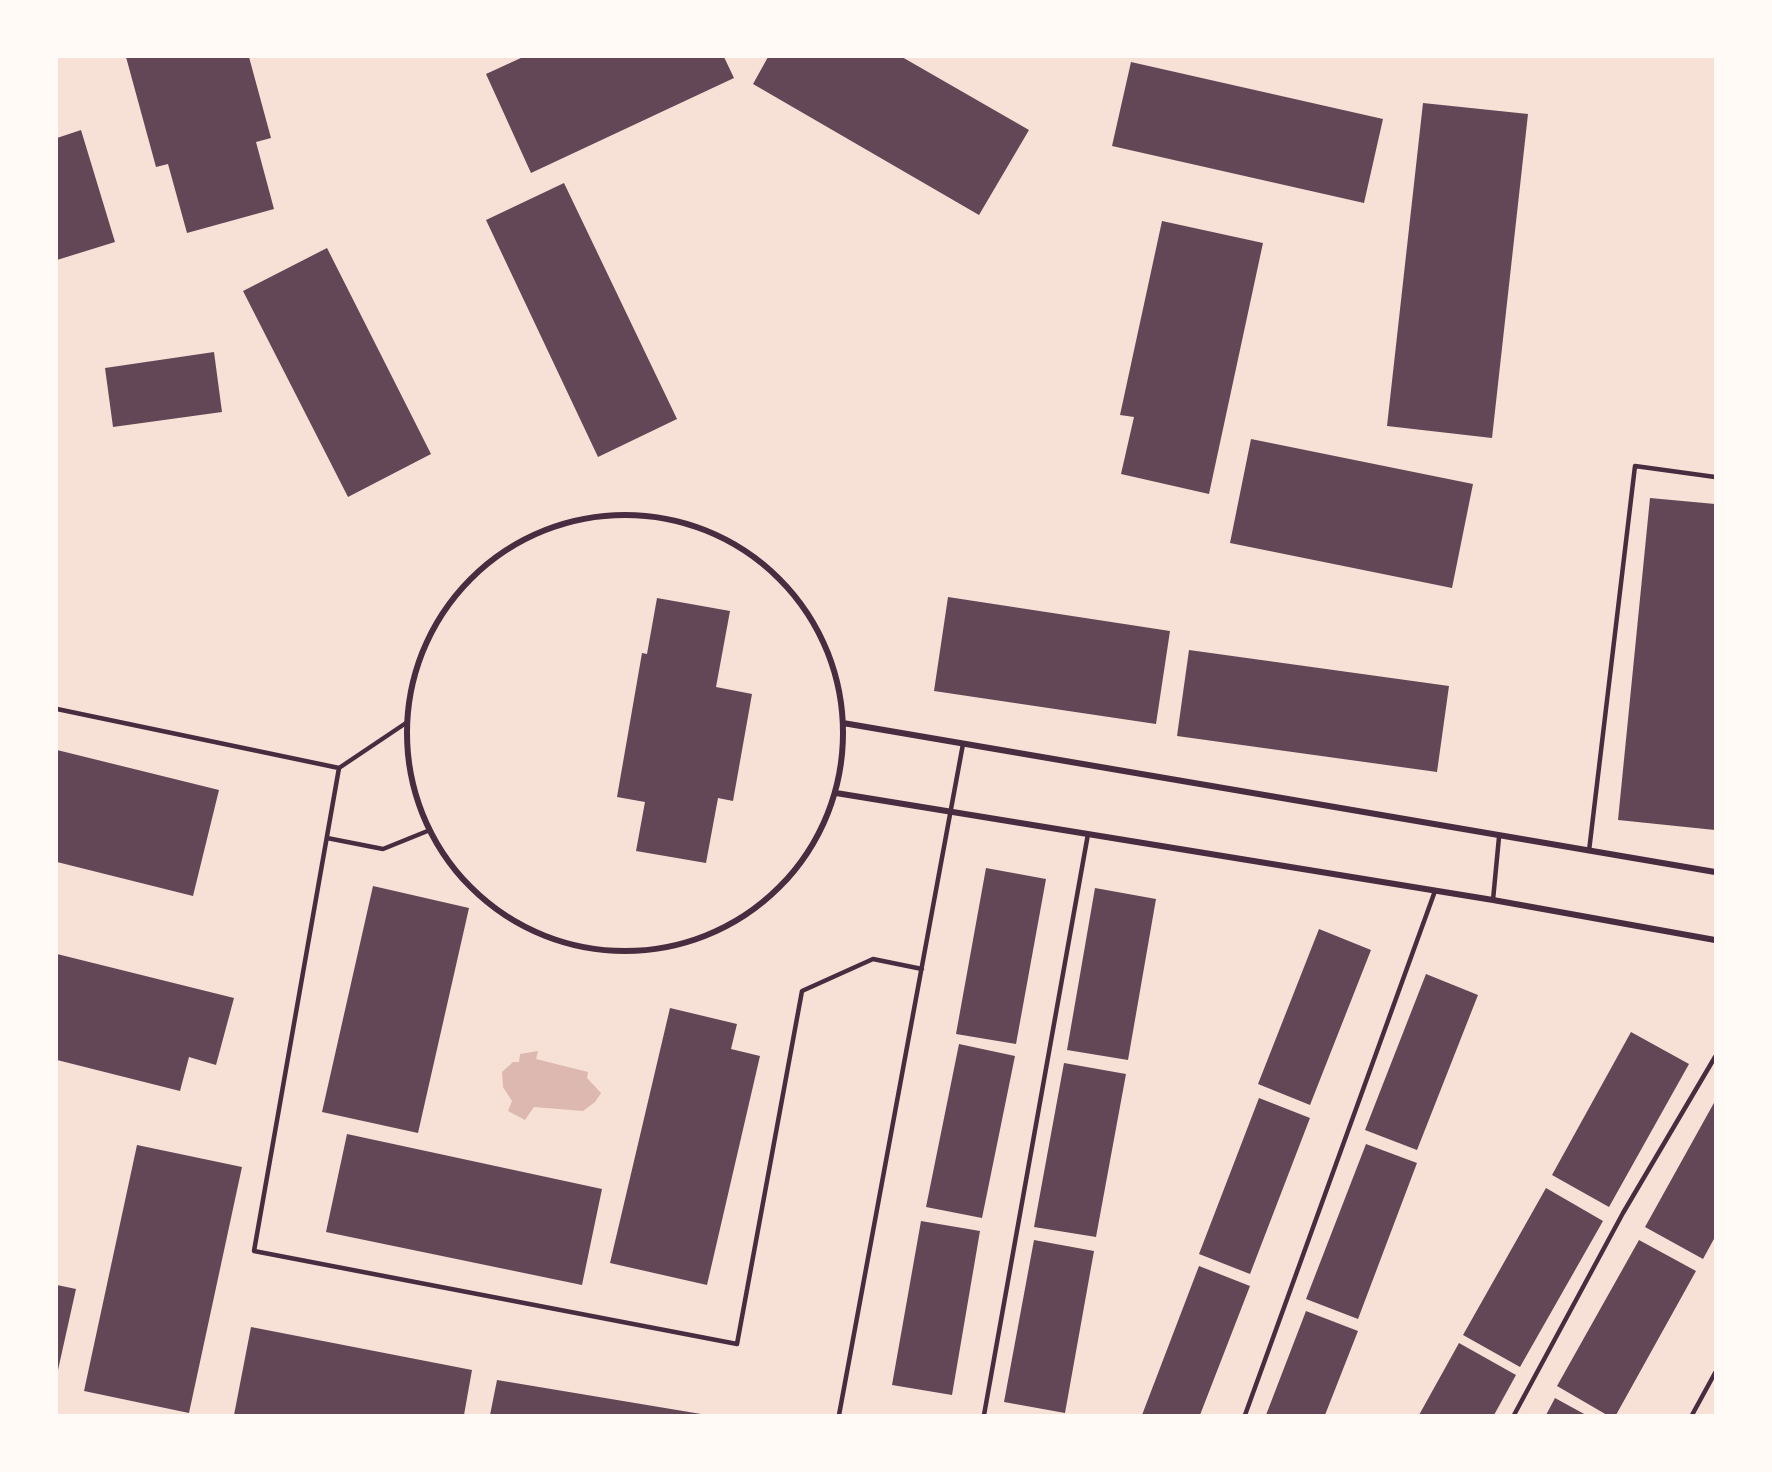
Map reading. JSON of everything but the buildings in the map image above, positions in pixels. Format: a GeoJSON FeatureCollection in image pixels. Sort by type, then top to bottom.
{"type":"FeatureCollection","features":[{"type":"Feature","properties":{"kind":"street"},"geometry":{"type":"LineString","coordinates":[[607,514],[670,517],[729,538],[779,575],[817,625],[840,684],[843,723],[836,793],[806,858],[763,904],[709,936],[648,952],[585,949],[525,929],[474,893],[435,844],[411,786],[406,723],[418,661],[432,633],[447,605],[490,559],[546,528],[607,514]]}},
{"type":"Feature","properties":{"kind":"street"},"geometry":{"type":"LineString","coordinates":[[843,723],[1499,837],[1715,872]]}},
{"type":"Feature","properties":{"kind":"street"},"geometry":{"type":"LineString","coordinates":[[836,793],[1493,900],[1715,940]]}},
{"type":"Feature","properties":{"kind":"lane"},"geometry":{"type":"LineString","coordinates":[[1589,851],[1635,466],[1715,477]]}},
{"type":"Feature","properties":{"kind":"lane"},"geometry":{"type":"LineString","coordinates":[[57,709],[339,768],[406,723]]}},
{"type":"Feature","properties":{"kind":"lane"},"geometry":{"type":"LineString","coordinates":[[846,1415],[839,1414],[963,744]]}},
{"type":"Feature","properties":{"kind":"lane"},"geometry":{"type":"LineString","coordinates":[[339,768],[254,1251],[737,1344],[802,991],[873,959],[922,969]]}},
{"type":"Feature","properties":{"kind":"lane"},"geometry":{"type":"LineString","coordinates":[[327,838],[382,849],[430,830]]}},
{"type":"Feature","properties":{"kind":"lane"},"geometry":{"type":"LineString","coordinates":[[984,1415],[1088,834]]}},
{"type":"Feature","properties":{"kind":"lane"},"geometry":{"type":"LineString","coordinates":[[1493,900],[1499,837]]}},
{"type":"Feature","properties":{"kind":"lane"},"geometry":{"type":"LineString","coordinates":[[1245,1415],[1435,891]]}},
{"type":"Feature","properties":{"kind":"lane"},"geometry":{"type":"LineString","coordinates":[[1514,1415],[1623,1213],[1715,1057]]}},
{"type":"Feature","properties":{"kind":"lane"},"geometry":{"type":"LineString","coordinates":[[1692,1415],[1715,1372]]}},
{"type":"Feature","properties":{"kind":"shaded area"},"geometry":{"type":"Polygon","coordinates":[[[538,1051],[536,1059],[588,1072],[587,1078],[601,1093],[595,1102],[583,1111],[534,1107],[525,1120],[508,1111],[512,1101],[503,1087],[502,1072],[513,1062],[519,1062],[520,1054],[538,1051]]]}}]}
